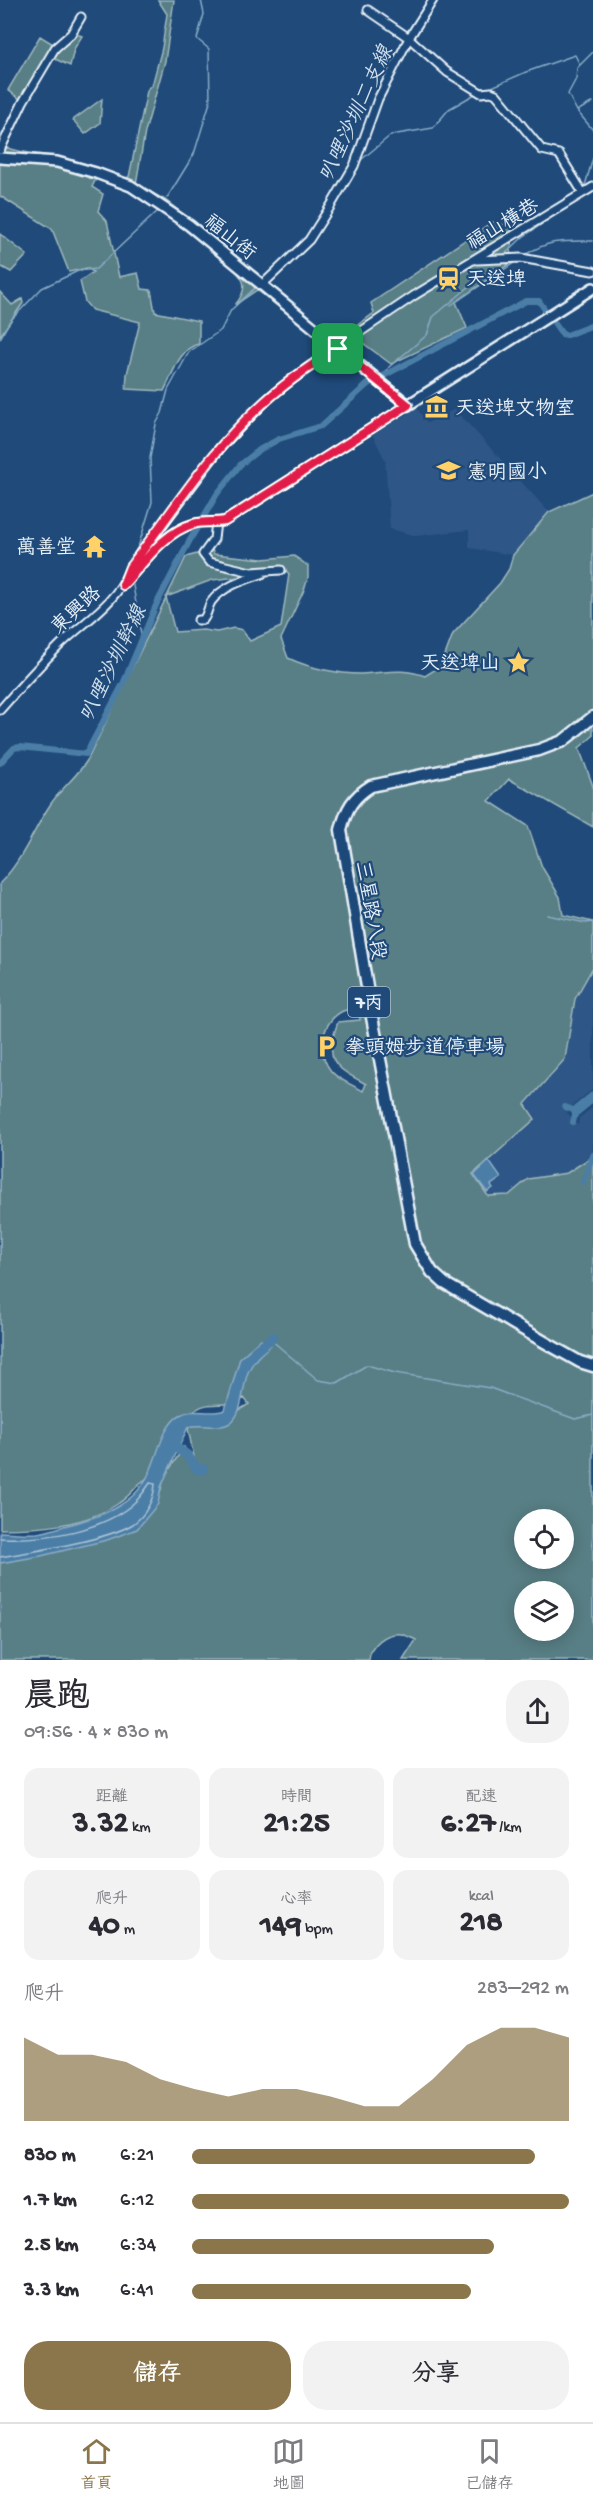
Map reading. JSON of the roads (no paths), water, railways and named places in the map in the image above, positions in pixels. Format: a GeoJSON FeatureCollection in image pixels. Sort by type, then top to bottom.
{"type":"FeatureCollection","features":[{"type":"Feature","properties":{"kind":"main road","name":"三星路八段"},"geometry":{"type":"LineString","coordinates":[[593,717],[563,741],[539,750],[371,786],[351,802],[341,830],[372,1017],[415,1244],[432,1272],[444,1283],[580,1362],[593,1366]]}},
{"type":"Feature","properties":{"kind":"street"},"geometry":{"type":"LineString","coordinates":[[262,285],[309,240],[348,176],[360,153],[378,99],[409,38],[433,0]]}},
{"type":"Feature","properties":{"kind":"street"},"geometry":{"type":"LineString","coordinates":[[368,10],[409,38],[447,72],[481,93],[496,94],[542,150],[559,154],[583,193]]}},
{"type":"Feature","properties":{"kind":"street"},"geometry":{"type":"LineString","coordinates":[[0,150],[23,102],[54,48],[71,34],[81,17]]}},
{"type":"Feature","properties":{"kind":"street","name":"福山街"},"geometry":{"type":"LineString","coordinates":[[0,158],[57,162],[131,186],[183,220],[408,405]]}},
{"type":"Feature","properties":{"kind":"street","name":"福山橫巷"},"geometry":{"type":"LineString","coordinates":[[338,349],[416,295],[593,186]]}},
{"type":"Feature","properties":{"kind":"street"},"geometry":{"type":"LineString","coordinates":[[500,259],[501,244]]}},
{"type":"Feature","properties":{"kind":"street"},"geometry":{"type":"LineString","coordinates":[[474,260],[521,258],[593,271]]}},
{"type":"Feature","properties":{"kind":"street"},"geometry":{"type":"LineString","coordinates":[[123,585],[168,537],[184,526],[204,521],[225,521],[593,288]]}},
{"type":"Feature","properties":{"kind":"street","name":"東興路"},"geometry":{"type":"LineString","coordinates":[[0,710],[52,653],[108,603],[123,585],[130,567],[235,431],[272,395],[310,366],[338,349]]}},
{"type":"Feature","properties":{"kind":"street"},"geometry":{"type":"LineString","coordinates":[[216,522],[214,539],[203,554],[209,562],[251,572],[270,572]]}},
{"type":"Feature","properties":{"kind":"street"},"geometry":{"type":"LineString","coordinates":[[198,620],[203,620],[211,603],[220,594],[237,583],[281,570]]}},
{"type":"Feature","properties":{"kind":"water"},"geometry":{"type":"Polygon","coordinates":[[[489,1161],[501,1178],[491,1185],[493,1188],[487,1192],[474,1175],[489,1161]]]}},
{"type":"Feature","properties":{"kind":"water"},"geometry":{"type":"Polygon","coordinates":[[[261,1339],[271,1345],[256,1359],[249,1370],[240,1409],[236,1416],[222,1426],[188,1427],[161,1487],[158,1504],[137,1529],[107,1540],[0,1563],[0,1532],[47,1531],[102,1514],[125,1502],[144,1483],[165,1433],[174,1420],[185,1413],[225,1410],[240,1358],[261,1339]]]}},
{"type":"Feature","properties":{"kind":"waterway"},"geometry":{"type":"LineString","coordinates":[[167,198],[194,154],[210,102],[209,49],[197,39],[204,14],[201,0]]}},
{"type":"Feature","properties":{"kind":"waterway"},"geometry":{"type":"LineString","coordinates":[[577,111],[568,94],[576,79],[577,68],[593,52]]}},
{"type":"Feature","properties":{"kind":"waterway"},"geometry":{"type":"LineString","coordinates":[[485,90],[526,72],[575,55],[580,65]]}},
{"type":"Feature","properties":{"kind":"waterway"},"geometry":{"type":"LineString","coordinates":[[361,160],[391,135],[433,128],[449,109],[475,94]]}},
{"type":"Feature","properties":{"kind":"waterway"},"geometry":{"type":"LineString","coordinates":[[593,102],[577,111],[593,130]]}},
{"type":"Feature","properties":{"kind":"waterway"},"geometry":{"type":"LineString","coordinates":[[584,189],[593,158]]}},
{"type":"Feature","properties":{"kind":"waterway","name":"叭哩沙圳二支線"},"geometry":{"type":"LineString","coordinates":[[322,214],[339,184]]}},
{"type":"Feature","properties":{"kind":"waterway"},"geometry":{"type":"LineString","coordinates":[[505,254],[523,237],[570,205]]}},
{"type":"Feature","properties":{"kind":"waterway"},"geometry":{"type":"LineString","coordinates":[[0,339],[9,322],[42,288],[78,271],[96,269],[159,210]]}},
{"type":"Feature","properties":{"kind":"waterway"},"geometry":{"type":"LineString","coordinates":[[525,255],[542,246],[558,242],[593,241]]}},
{"type":"Feature","properties":{"kind":"waterway"},"geometry":{"type":"LineString","coordinates":[[451,305],[514,263]]}},
{"type":"Feature","properties":{"kind":"waterway","name":"叭哩沙圳二支線"},"geometry":{"type":"LineString","coordinates":[[128,566],[139,544],[152,502],[150,458],[156,424],[162,413],[168,390],[189,352],[221,330],[231,310],[257,286]]}},
{"type":"Feature","properties":{"kind":"waterway"},"geometry":{"type":"LineString","coordinates":[[384,376],[389,367],[427,335],[433,317],[470,286]]}},
{"type":"Feature","properties":{"kind":"waterway","name":"叭哩沙圳幹線"},"geometry":{"type":"LineString","coordinates":[[0,763],[14,748],[20,747],[86,754],[123,684],[157,603],[190,540],[217,494],[240,465],[259,450],[279,439],[321,426],[368,384],[526,301],[539,301],[562,334],[567,335],[593,325]]}},
{"type":"Feature","properties":{"kind":"waterway","name":"叭哩沙圳二支線"},"geometry":{"type":"LineString","coordinates":[[132,579],[142,640]]}},
{"type":"Feature","properties":{"kind":"waterway"},"geometry":{"type":"LineString","coordinates":[[547,915],[586,923],[593,922]]}},
{"type":"Feature","properties":{"kind":"waterway"},"geometry":{"type":"LineString","coordinates":[[576,1111],[593,1097]]}},
{"type":"Feature","properties":{"kind":"waterway"},"geometry":{"type":"LineString","coordinates":[[565,1107],[576,1111]]}},
{"type":"Feature","properties":{"kind":"waterway"},"geometry":{"type":"LineString","coordinates":[[573,1122],[576,1111]]}},
{"type":"Feature","properties":{"kind":"waterway"},"geometry":{"type":"LineString","coordinates":[[583,1182],[593,1155]]}},
{"type":"Feature","properties":{"kind":"waterway"},"geometry":{"type":"LineString","coordinates":[[255,1351],[273,1337]]}},
{"type":"Feature","properties":{"kind":"waterway"},"geometry":{"type":"LineString","coordinates":[[270,1339],[318,1380],[337,1383],[367,1365],[395,1373],[490,1388],[575,1419],[593,1415]]}},
{"type":"Feature","properties":{"kind":"waterway"},"geometry":{"type":"LineString","coordinates":[[174,1446],[187,1455],[197,1469],[203,1469]]}},
{"type":"Feature","properties":{"kind":"place","name":"天送埤"},"geometry":{"type":"Point","coordinates":[448,278]}},
{"type":"Feature","properties":{"kind":"place","name":"天送埤文物室"},"geometry":{"type":"Point","coordinates":[437,407]}},
{"type":"Feature","properties":{"kind":"place","name":"憲明國小"},"geometry":{"type":"Point","coordinates":[449,471]}},
{"type":"Feature","properties":{"kind":"place","name":"萬善堂"},"geometry":{"type":"Point","coordinates":[94,546]}},
{"type":"Feature","properties":{"kind":"place","name":"天送埤山"},"geometry":{"type":"Point","coordinates":[518,662]}},
{"type":"Feature","properties":{"kind":"place","name":"拳頭姆步道停車場"},"geometry":{"type":"Point","coordinates":[327,1046]}}]}
